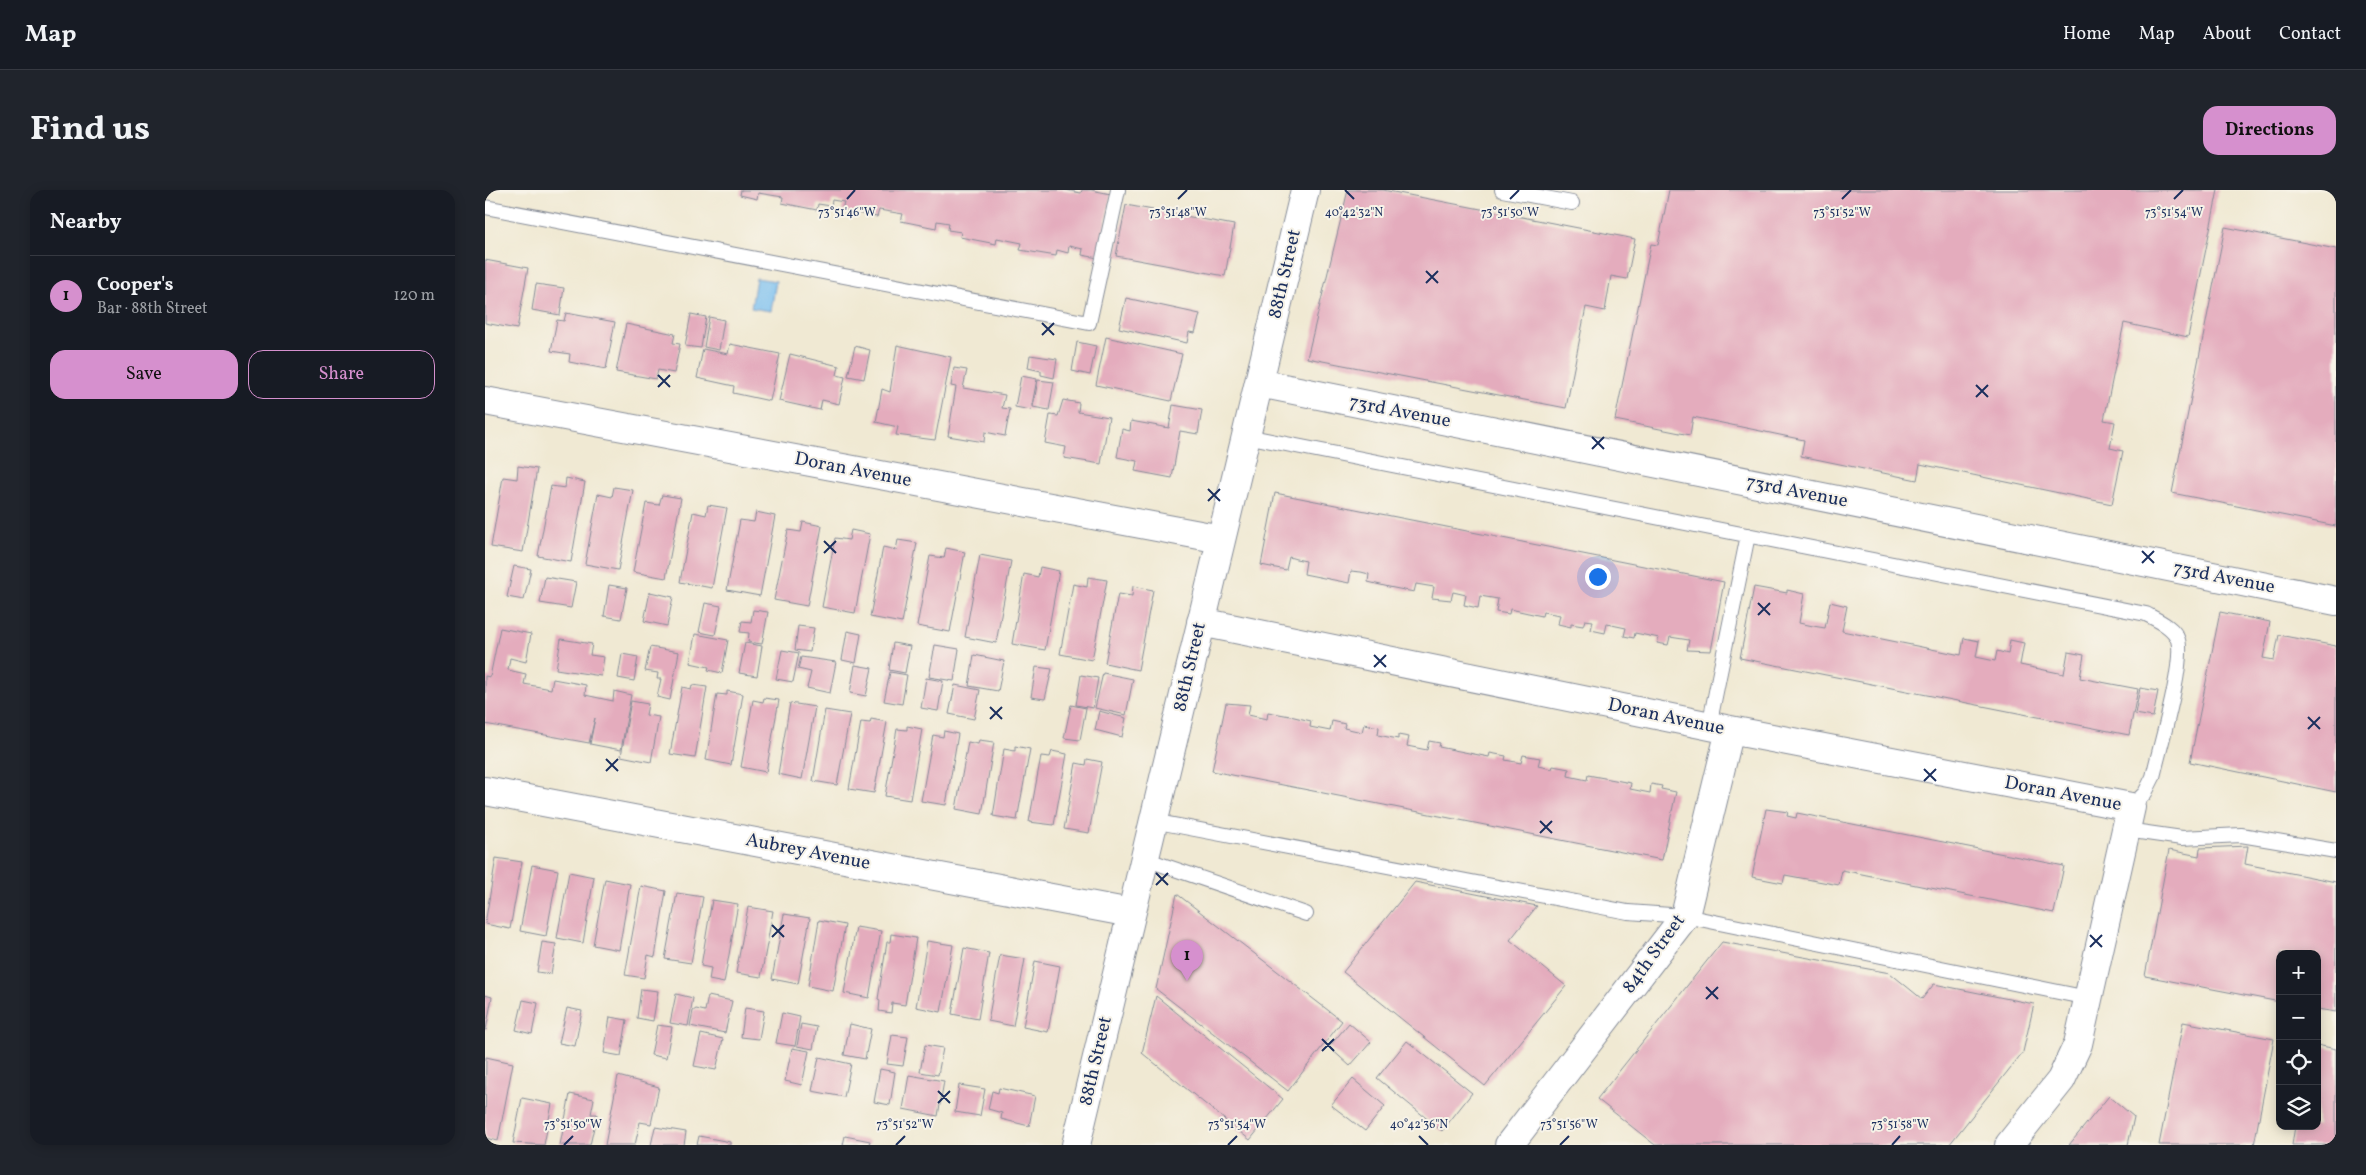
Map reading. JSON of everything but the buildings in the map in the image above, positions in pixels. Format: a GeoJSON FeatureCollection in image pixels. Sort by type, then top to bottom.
{"type":"FeatureCollection","features":[{"type":"Feature","properties":{"kind":"street","name":"88th Street"},"geometry":{"type":"LineString","coordinates":[[1075,1145],[1305,190]]}},
{"type":"Feature","properties":{"kind":"street","name":"73rd Avenue"},"geometry":{"type":"LineString","coordinates":[[1259,383],[2336,600]]}},
{"type":"Feature","properties":{"kind":"street","name":"Doran Avenue"},"geometry":{"type":"LineString","coordinates":[[485,401],[1221,538]]}},
{"type":"Feature","properties":{"kind":"street","name":"Doran Avenue"},"geometry":{"type":"LineString","coordinates":[[1201,622],[1720,728],[2129,819]]}},
{"type":"Feature","properties":{"kind":"street","name":"84th Street"},"geometry":{"type":"LineString","coordinates":[[1509,1145],[1685,916],[1720,728]]}},
{"type":"Feature","properties":{"kind":"street","name":"Aubrey Avenue"},"geometry":{"type":"LineString","coordinates":[[485,792],[1131,913]]}},
{"type":"Feature","properties":{"kind":"street"},"geometry":{"type":"LineString","coordinates":[[2009,1145],[2061,1080],[2078,1044],[2129,819]]}},
{"type":"Feature","properties":{"kind":"lane"},"geometry":{"type":"LineString","coordinates":[[485,207],[1089,323],[1118,190]]}},
{"type":"Feature","properties":{"kind":"lane"},"geometry":{"type":"LineString","coordinates":[[1502,190],[1572,202]]}},
{"type":"Feature","properties":{"kind":"lane"},"geometry":{"type":"LineString","coordinates":[[1246,436],[2145,614],[2163,623],[2178,639],[2180,660],[2153,777],[2129,819],[2182,838],[2241,835],[2336,851]]}},
{"type":"Feature","properties":{"kind":"lane"},"geometry":{"type":"LineString","coordinates":[[1720,728],[1749,535]]}},
{"type":"Feature","properties":{"kind":"lane"},"geometry":{"type":"LineString","coordinates":[[1153,821],[1628,912],[1685,916],[2088,998]]}},
{"type":"Feature","properties":{"kind":"lane"},"geometry":{"type":"LineString","coordinates":[[1145,859],[1306,914]]}},
{"type":"Feature","properties":{"kind":"water"},"geometry":{"type":"Polygon","coordinates":[[[756,278],[776,281],[771,311],[751,308],[756,278]]]}},
{"type":"Feature","properties":{"kind":"place","name":"Cooper's"},"geometry":{"type":"Point","coordinates":[1187,981]}}]}
